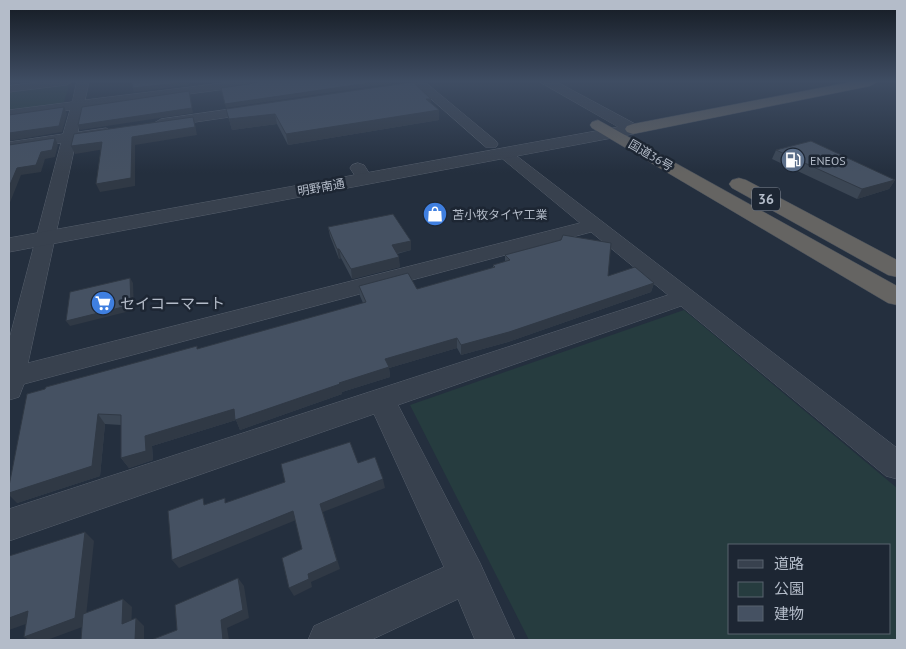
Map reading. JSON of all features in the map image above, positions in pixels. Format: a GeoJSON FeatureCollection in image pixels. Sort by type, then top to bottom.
{"type":"FeatureCollection","features":[{"type":"Feature","properties":{"kind":"highway","name":"国道36号"},"geometry":{"type":"LineString","coordinates":[[615,127],[681,112]]}},
{"type":"Feature","properties":{"kind":"highway","name":"国道36号"},"geometry":{"type":"LineString","coordinates":[[615,127],[698,112]]}},
{"type":"Feature","properties":{"kind":"highway","name":"国道36号"},"geometry":{"type":"LineString","coordinates":[[615,127],[897,270]]}},
{"type":"Feature","properties":{"kind":"highway","name":"国道36号"},"geometry":{"type":"LineString","coordinates":[[615,127],[897,296]]}},
{"type":"Feature","properties":{"kind":"street"},"geometry":{"type":"LineString","coordinates":[[9,114],[22,112]]}},
{"type":"Feature","properties":{"kind":"street"},"geometry":{"type":"LineString","coordinates":[[75,112],[10,382],[596,224]]}},
{"type":"Feature","properties":{"kind":"street"},"geometry":{"type":"LineString","coordinates":[[146,126],[235,112]]}},
{"type":"Feature","properties":{"kind":"street"},"geometry":{"type":"LineString","coordinates":[[455,112],[897,466]]}},
{"type":"Feature","properties":{"kind":"street"},"geometry":{"type":"LineString","coordinates":[[589,112],[615,127]]}},
{"type":"Feature","properties":{"kind":"street","name":"明野南通"},"geometry":{"type":"LineString","coordinates":[[9,245],[46,231],[615,127]]}},
{"type":"Feature","properties":{"kind":"street"},"geometry":{"type":"LineString","coordinates":[[9,146],[117,130]]}},
{"type":"Feature","properties":{"kind":"street","name":"明野南通"},"geometry":{"type":"LineString","coordinates":[[9,231],[46,231]]}},
{"type":"Feature","properties":{"kind":"street"},"geometry":{"type":"LineString","coordinates":[[9,525],[686,297]]}},
{"type":"Feature","properties":{"kind":"street"},"geometry":{"type":"LineString","coordinates":[[382,399],[467,576],[495,640]]}},
{"type":"Feature","properties":{"kind":"street"},"geometry":{"type":"LineString","coordinates":[[328,640],[467,576]]}},
{"type":"Feature","properties":{"kind":"green space"},"geometry":{"type":"Polygon","coordinates":[[[684,310],[897,488],[897,640],[529,640],[410,405],[684,310]]]}},
{"type":"Feature","properties":{"kind":"building"},"geometry":{"type":"Polygon","coordinates":[[[28,112],[63,112],[59,126],[9,133],[9,115],[28,112]]]}},
{"type":"Feature","properties":{"kind":"building"},"geometry":{"type":"Polygon","coordinates":[[[81,112],[163,112],[78,125],[81,112]]]}},
{"type":"Feature","properties":{"kind":"building"},"geometry":{"type":"Polygon","coordinates":[[[227,112],[424,112],[286,134],[275,114],[229,119],[227,112]]]}},
{"type":"Feature","properties":{"kind":"building"},"geometry":{"type":"Polygon","coordinates":[[[193,117],[195,127],[132,137],[131,178],[96,184],[102,142],[71,146],[74,134],[193,117]]]}},
{"type":"Feature","properties":{"kind":"building"},"geometry":{"type":"Polygon","coordinates":[[[55,138],[52,150],[41,152],[36,165],[17,168],[9,187],[9,145],[55,138]]]}},
{"type":"Feature","properties":{"kind":"building"},"geometry":{"type":"Polygon","coordinates":[[[811,141],[895,180],[862,189],[776,150],[811,141]]]}},
{"type":"Feature","properties":{"kind":"building"},"geometry":{"type":"Polygon","coordinates":[[[393,214],[411,241],[392,245],[399,257],[351,269],[339,249],[337,249],[328,227],[393,214]]]}},
{"type":"Feature","properties":{"kind":"building"},"geometry":{"type":"Polygon","coordinates":[[[563,235],[611,243],[608,276],[635,267],[654,283],[509,332],[461,345],[457,338],[385,359],[389,367],[235,420],[234,409],[145,436],[146,451],[121,458],[121,415],[98,414],[92,466],[9,493],[27,394],[45,389],[46,387],[197,346],[197,349],[366,302],[359,286],[408,273],[417,289],[495,267],[493,265],[510,260],[505,255],[561,240],[563,235]]]}},
{"type":"Feature","properties":{"kind":"building","name":"セイコーマート"},"geometry":{"type":"Polygon","coordinates":[[[130,278],[131,305],[66,321],[70,292],[130,278]]]}},
{"type":"Feature","properties":{"kind":"building"},"geometry":{"type":"Polygon","coordinates":[[[350,442],[358,463],[375,457],[383,479],[320,504],[337,561],[308,574],[309,579],[289,588],[282,558],[302,549],[293,511],[172,560],[168,511],[203,498],[204,505],[225,498],[225,503],[285,482],[281,464],[350,442]]]}},
{"type":"Feature","properties":{"kind":"building"},"geometry":{"type":"Polygon","coordinates":[[[85,532],[75,618],[24,637],[28,611],[9,618],[9,556],[85,532]]]}},
{"type":"Feature","properties":{"kind":"building"},"geometry":{"type":"Polygon","coordinates":[[[238,578],[243,610],[221,620],[223,640],[151,640],[177,630],[175,605],[238,578]]]}},
{"type":"Feature","properties":{"kind":"building"},"geometry":{"type":"Polygon","coordinates":[[[123,599],[122,624],[136,618],[135,640],[81,640],[83,614],[123,599]]]}},
{"type":"Feature","properties":{"kind":"place","name":"ENEOS"},"geometry":{"type":"Point","coordinates":[793,160]}},
{"type":"Feature","properties":{"kind":"place","name":"苫小牧タイヤ工業"},"geometry":{"type":"Point","coordinates":[435,214]}},
{"type":"Feature","properties":{"kind":"place","name":"セイコーマート"},"geometry":{"type":"Point","coordinates":[103,303]}}]}
